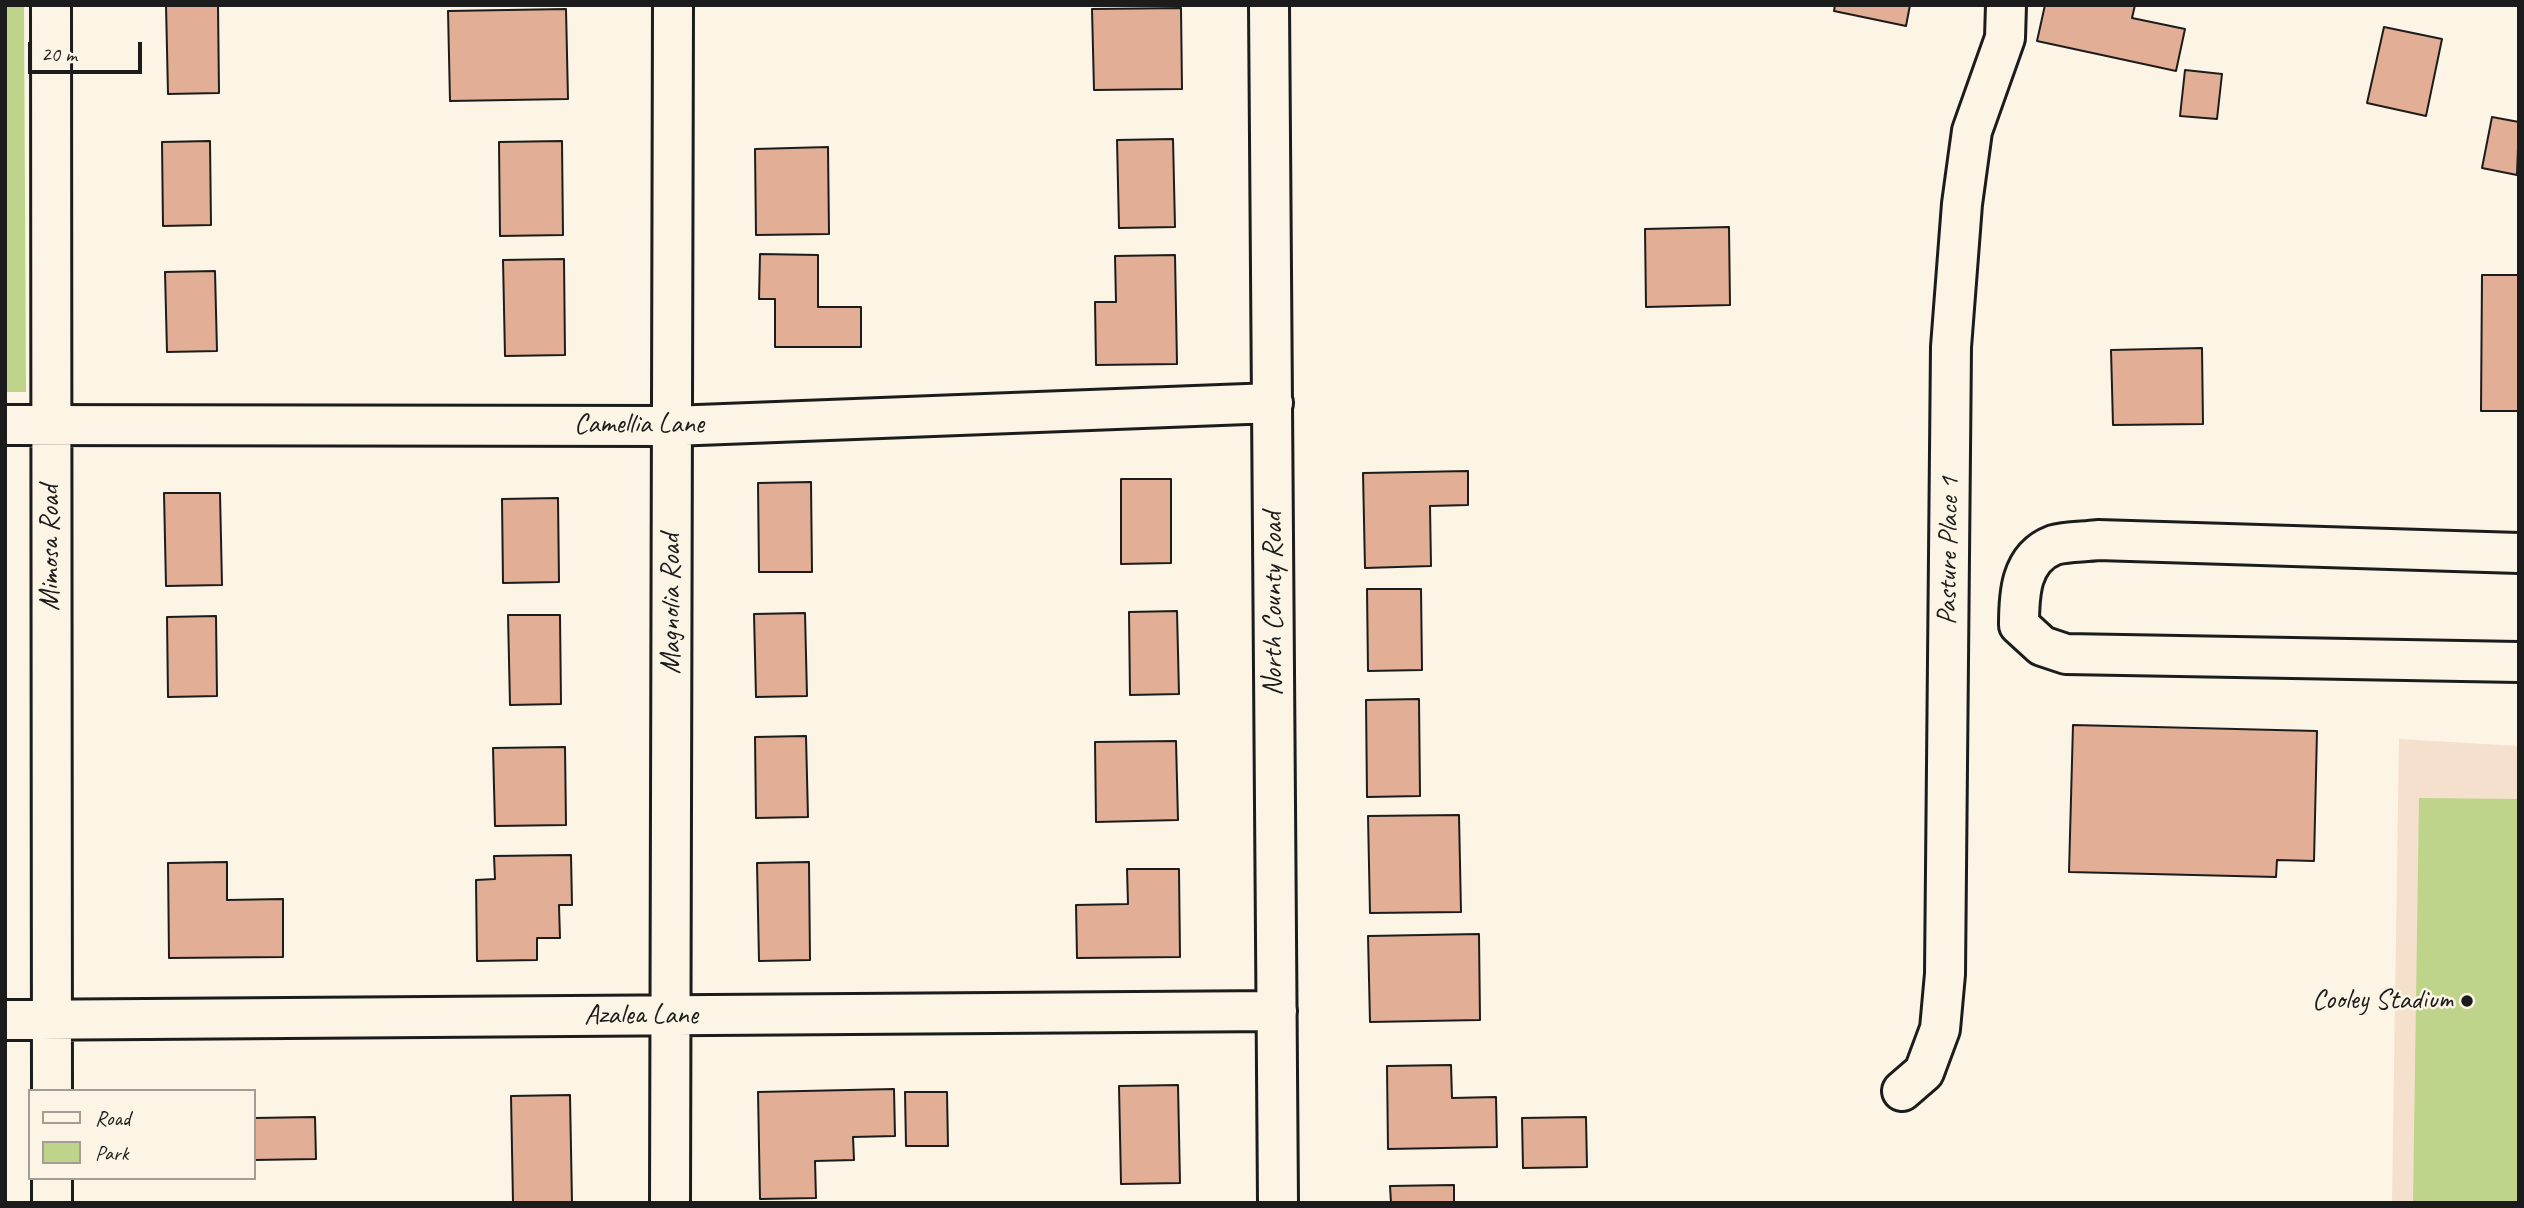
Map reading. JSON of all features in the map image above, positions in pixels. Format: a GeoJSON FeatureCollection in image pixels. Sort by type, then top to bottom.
{"type":"FeatureCollection","features":[{"type":"Feature","properties":{"kind":"street","name":"Mimosa Road"},"geometry":{"type":"LineString","coordinates":[[51,5],[52,1089]]}},
{"type":"Feature","properties":{"kind":"street","name":"Magnolia Road"},"geometry":{"type":"LineString","coordinates":[[670,1203],[673,5]]}},
{"type":"Feature","properties":{"kind":"street","name":"North County Road"},"geometry":{"type":"LineString","coordinates":[[1269,5],[1278,1203]]}},
{"type":"Feature","properties":{"kind":"street","name":"Pasture Place 1"},"geometry":{"type":"LineString","coordinates":[[1902,1091],[1924,1072],[1940,1029],[1945,974],[1951,347],[1962,204],[1972,131],[2005,38],[2006,5]]}},
{"type":"Feature","properties":{"kind":"street","name":"Camellia Lane"},"geometry":{"type":"LineString","coordinates":[[5,425],[672,426],[1273,403]]}},
{"type":"Feature","properties":{"kind":"street"},"geometry":{"type":"LineString","coordinates":[[2519,553],[2098,540],[2054,545],[2031,563],[2019,591],[2019,625],[2042,646],[2066,654],[2519,662]]}},
{"type":"Feature","properties":{"kind":"street","name":"Azalea Lane"},"geometry":{"type":"LineString","coordinates":[[5,1020],[1278,1011]]}},
{"type":"Feature","properties":{"kind":"street"},"geometry":{"type":"LineString","coordinates":[[52,1180],[52,1203]]}},
{"type":"Feature","properties":{"kind":"shaded area","name":"Cooley Stadium"},"geometry":{"type":"Polygon","coordinates":[[[2399,739],[2519,746],[2519,1203],[2392,1203],[2399,739]]]}},
{"type":"Feature","properties":{"kind":"green space"},"geometry":{"type":"Polygon","coordinates":[[[5,5],[24,5],[26,392],[5,392],[5,5]]]}},
{"type":"Feature","properties":{"kind":"green space","name":"Cooley Stadium"},"geometry":{"type":"Polygon","coordinates":[[[2419,798],[2519,799],[2519,1203],[2413,1203],[2419,798]]]}},
{"type":"Feature","properties":{"kind":"building"},"geometry":{"type":"Polygon","coordinates":[[[166,5],[218,5],[219,93],[168,94],[166,5]]]}},
{"type":"Feature","properties":{"kind":"building"},"geometry":{"type":"Polygon","coordinates":[[[1835,5],[1910,5],[1906,26],[1834,11],[1835,5]]]}},
{"type":"Feature","properties":{"kind":"building"},"geometry":{"type":"Polygon","coordinates":[[[2045,5],[2135,5],[2132,18],[2185,29],[2176,71],[2037,41],[2045,5]]]}},
{"type":"Feature","properties":{"kind":"building"},"geometry":{"type":"Polygon","coordinates":[[[1181,8],[1182,89],[1094,90],[1092,9],[1181,8]]]}},
{"type":"Feature","properties":{"kind":"building"},"geometry":{"type":"Polygon","coordinates":[[[566,9],[568,99],[450,101],[448,11],[566,9]]]}},
{"type":"Feature","properties":{"kind":"building"},"geometry":{"type":"Polygon","coordinates":[[[2384,27],[2442,39],[2426,116],[2367,103],[2384,27]]]}},
{"type":"Feature","properties":{"kind":"building"},"geometry":{"type":"Polygon","coordinates":[[[2185,70],[2222,74],[2217,119],[2180,116],[2185,70]]]}},
{"type":"Feature","properties":{"kind":"building"},"geometry":{"type":"Polygon","coordinates":[[[2492,117],[2519,122],[2517,175],[2482,168],[2492,117]]]}},
{"type":"Feature","properties":{"kind":"building"},"geometry":{"type":"Polygon","coordinates":[[[1173,139],[1175,227],[1119,228],[1117,140],[1173,139]]]}},
{"type":"Feature","properties":{"kind":"building"},"geometry":{"type":"Polygon","coordinates":[[[210,141],[211,225],[163,226],[162,142],[210,141]]]}},
{"type":"Feature","properties":{"kind":"building"},"geometry":{"type":"Polygon","coordinates":[[[562,141],[563,235],[500,236],[499,142],[562,141]]]}},
{"type":"Feature","properties":{"kind":"building"},"geometry":{"type":"Polygon","coordinates":[[[828,147],[829,234],[756,235],[755,149],[828,147]]]}},
{"type":"Feature","properties":{"kind":"building"},"geometry":{"type":"Polygon","coordinates":[[[1729,227],[1730,305],[1646,307],[1645,229],[1729,227]]]}},
{"type":"Feature","properties":{"kind":"building"},"geometry":{"type":"Polygon","coordinates":[[[760,254],[818,255],[818,307],[861,307],[861,347],[775,347],[775,299],[759,299],[760,254]]]}},
{"type":"Feature","properties":{"kind":"building"},"geometry":{"type":"Polygon","coordinates":[[[1175,255],[1177,364],[1096,365],[1095,302],[1116,302],[1115,256],[1175,255]]]}},
{"type":"Feature","properties":{"kind":"building"},"geometry":{"type":"Polygon","coordinates":[[[564,259],[565,355],[505,356],[503,260],[564,259]]]}},
{"type":"Feature","properties":{"kind":"building"},"geometry":{"type":"Polygon","coordinates":[[[215,271],[217,351],[167,352],[165,272],[215,271]]]}},
{"type":"Feature","properties":{"kind":"building"},"geometry":{"type":"Polygon","coordinates":[[[2482,275],[2519,275],[2519,411],[2481,411],[2482,275]]]}},
{"type":"Feature","properties":{"kind":"building"},"geometry":{"type":"Polygon","coordinates":[[[2202,348],[2203,424],[2113,425],[2111,350],[2202,348]]]}},
{"type":"Feature","properties":{"kind":"building"},"geometry":{"type":"Polygon","coordinates":[[[1468,471],[1468,505],[1430,506],[1431,566],[1365,568],[1363,473],[1468,471]]]}},
{"type":"Feature","properties":{"kind":"building"},"geometry":{"type":"Polygon","coordinates":[[[1121,479],[1171,479],[1171,563],[1121,564],[1121,479]]]}},
{"type":"Feature","properties":{"kind":"building"},"geometry":{"type":"Polygon","coordinates":[[[811,482],[812,572],[759,572],[758,483],[811,482]]]}},
{"type":"Feature","properties":{"kind":"building"},"geometry":{"type":"Polygon","coordinates":[[[164,493],[220,493],[222,585],[166,586],[164,493]]]}},
{"type":"Feature","properties":{"kind":"building"},"geometry":{"type":"Polygon","coordinates":[[[558,498],[559,582],[503,583],[502,499],[558,498]]]}},
{"type":"Feature","properties":{"kind":"building"},"geometry":{"type":"Polygon","coordinates":[[[1367,589],[1421,589],[1422,670],[1368,671],[1367,589]]]}},
{"type":"Feature","properties":{"kind":"building"},"geometry":{"type":"Polygon","coordinates":[[[1177,611],[1179,694],[1130,695],[1129,612],[1177,611]]]}},
{"type":"Feature","properties":{"kind":"building"},"geometry":{"type":"Polygon","coordinates":[[[805,613],[807,696],[756,697],[754,614],[805,613]]]}},
{"type":"Feature","properties":{"kind":"building"},"geometry":{"type":"Polygon","coordinates":[[[508,615],[560,615],[561,704],[510,705],[508,615]]]}},
{"type":"Feature","properties":{"kind":"building"},"geometry":{"type":"Polygon","coordinates":[[[216,616],[217,696],[168,697],[167,617],[216,616]]]}},
{"type":"Feature","properties":{"kind":"building"},"geometry":{"type":"Polygon","coordinates":[[[1419,699],[1420,796],[1367,797],[1366,700],[1419,699]]]}},
{"type":"Feature","properties":{"kind":"building"},"geometry":{"type":"Polygon","coordinates":[[[2073,725],[2317,731],[2314,861],[2277,860],[2276,877],[2069,872],[2073,725]]]}},
{"type":"Feature","properties":{"kind":"building"},"geometry":{"type":"Polygon","coordinates":[[[806,736],[808,817],[756,818],[755,737],[806,736]]]}},
{"type":"Feature","properties":{"kind":"building"},"geometry":{"type":"Polygon","coordinates":[[[1176,741],[1178,820],[1096,822],[1095,742],[1176,741]]]}},
{"type":"Feature","properties":{"kind":"building"},"geometry":{"type":"Polygon","coordinates":[[[565,747],[566,825],[495,826],[493,748],[565,747]]]}},
{"type":"Feature","properties":{"kind":"building"},"geometry":{"type":"Polygon","coordinates":[[[1459,815],[1461,912],[1370,913],[1368,816],[1459,815]]]}},
{"type":"Feature","properties":{"kind":"building"},"geometry":{"type":"Polygon","coordinates":[[[571,855],[572,905],[559,905],[560,938],[537,938],[537,960],[477,961],[476,880],[495,879],[494,856],[571,855]]]}},
{"type":"Feature","properties":{"kind":"building"},"geometry":{"type":"Polygon","coordinates":[[[227,862],[227,900],[283,899],[283,957],[169,958],[168,863],[227,862]]]}},
{"type":"Feature","properties":{"kind":"building"},"geometry":{"type":"Polygon","coordinates":[[[809,862],[810,960],[759,961],[757,863],[809,862]]]}},
{"type":"Feature","properties":{"kind":"building"},"geometry":{"type":"Polygon","coordinates":[[[1127,869],[1179,869],[1180,957],[1077,958],[1076,905],[1128,904],[1127,869]]]}},
{"type":"Feature","properties":{"kind":"building"},"geometry":{"type":"Polygon","coordinates":[[[1479,934],[1480,1020],[1370,1022],[1368,936],[1479,934]]]}},
{"type":"Feature","properties":{"kind":"building"},"geometry":{"type":"Polygon","coordinates":[[[1451,1065],[1452,1098],[1496,1097],[1497,1147],[1388,1149],[1387,1066],[1451,1065]]]}},
{"type":"Feature","properties":{"kind":"building"},"geometry":{"type":"Polygon","coordinates":[[[1178,1085],[1180,1183],[1121,1184],[1119,1086],[1178,1085]]]}},
{"type":"Feature","properties":{"kind":"building"},"geometry":{"type":"Polygon","coordinates":[[[894,1089],[895,1136],[853,1137],[854,1160],[815,1161],[816,1198],[760,1199],[758,1092],[894,1089]]]}},
{"type":"Feature","properties":{"kind":"building"},"geometry":{"type":"Polygon","coordinates":[[[905,1092],[947,1092],[948,1146],[906,1146],[905,1092]]]}},
{"type":"Feature","properties":{"kind":"building"},"geometry":{"type":"Polygon","coordinates":[[[570,1095],[572,1203],[513,1203],[511,1096],[570,1095]]]}},
{"type":"Feature","properties":{"kind":"building"},"geometry":{"type":"Polygon","coordinates":[[[315,1117],[316,1159],[256,1160],[256,1118],[315,1117]]]}},
{"type":"Feature","properties":{"kind":"building"},"geometry":{"type":"Polygon","coordinates":[[[1586,1117],[1587,1167],[1523,1168],[1522,1118],[1586,1117]]]}},
{"type":"Feature","properties":{"kind":"building"},"geometry":{"type":"Polygon","coordinates":[[[1454,1185],[1454,1203],[1391,1203],[1390,1186],[1454,1185]]]}},
{"type":"Feature","properties":{"kind":"place","name":"Cooley Stadium"},"geometry":{"type":"Point","coordinates":[2467,1001]}}]}
